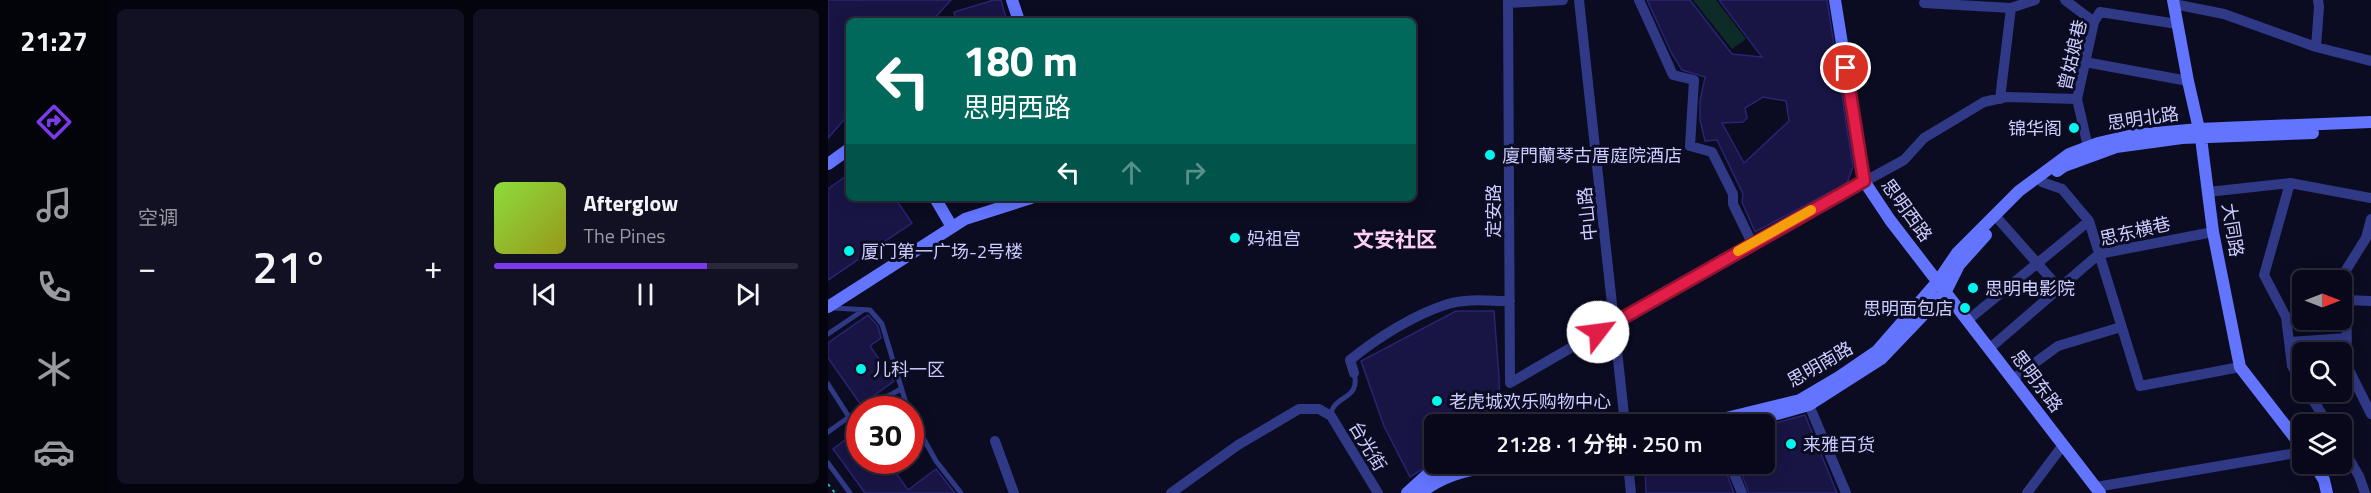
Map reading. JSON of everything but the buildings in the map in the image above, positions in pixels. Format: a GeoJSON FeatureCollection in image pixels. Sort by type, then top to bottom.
{"type":"FeatureCollection","features":[{"type":"Feature","properties":{"kind":"main road"},"geometry":{"type":"LineString","coordinates":[[1012,0],[1018,18]]}},
{"type":"Feature","properties":{"kind":"main road","name":"思明西路"},"geometry":{"type":"LineString","coordinates":[[1835,0],[1864,181],[1890,220],[1942,286]]}},
{"type":"Feature","properties":{"kind":"main road","name":"大同路"},"geometry":{"type":"LineString","coordinates":[[2176,1],[2177,24],[2200,133],[2213,232],[2240,367],[2292,434]]}},
{"type":"Feature","properties":{"kind":"main road","name":"思明北路"},"geometry":{"type":"LineString","coordinates":[[1942,286],[1999,220],[2064,166],[2116,147],[2200,133],[2371,122]]}},
{"type":"Feature","properties":{"kind":"main road","name":"思明北路"},"geometry":{"type":"LineString","coordinates":[[1942,286],[1957,253],[2019,191],[2069,154],[2088,147],[2133,135],[2371,130]]}},
{"type":"Feature","properties":{"kind":"main road"},"geometry":{"type":"LineString","coordinates":[[828,164],[846,152]]}},
{"type":"Feature","properties":{"kind":"main road"},"geometry":{"type":"LineString","coordinates":[[937,201],[952,227]]}},
{"type":"Feature","properties":{"kind":"main road"},"geometry":{"type":"LineString","coordinates":[[828,307],[965,219],[1022,201]]}},
{"type":"Feature","properties":{"kind":"main road","name":"思明东路"},"geometry":{"type":"LineString","coordinates":[[1942,286],[2098,490]]}},
{"type":"Feature","properties":{"kind":"main road","name":"思明南路"},"geometry":{"type":"LineString","coordinates":[[1775,414],[1809,405],[1881,359],[1942,286]]}},
{"type":"Feature","properties":{"kind":"main road","name":"思明南路"},"geometry":{"type":"LineString","coordinates":[[1735,414],[1800,400],[1829,383],[1877,351],[1942,286]]}},
{"type":"Feature","properties":{"kind":"main road"},"geometry":{"type":"LineString","coordinates":[[1407,493],[1428,474]]}},
{"type":"Feature","properties":{"kind":"main road"},"geometry":{"type":"LineString","coordinates":[[1421,493],[1443,478],[1457,474]]}},
{"type":"Feature","properties":{"kind":"main road"},"geometry":{"type":"LineString","coordinates":[[2320,474],[2327,493]]}},
{"type":"Feature","properties":{"kind":"street"},"geometry":{"type":"LineString","coordinates":[[1508,1],[1563,0]]}},
{"type":"Feature","properties":{"kind":"street","name":"中山路"},"geometry":{"type":"LineString","coordinates":[[1580,0],[1624,414]]}},
{"type":"Feature","properties":{"kind":"street"},"geometry":{"type":"LineString","coordinates":[[1639,0],[1673,75],[1694,80],[1690,146],[1712,152],[1733,195],[1732,204],[1752,243]]}},
{"type":"Feature","properties":{"kind":"street"},"geometry":{"type":"LineString","coordinates":[[1924,3],[2011,8],[2035,0]]}},
{"type":"Feature","properties":{"kind":"street"},"geometry":{"type":"LineString","coordinates":[[2065,0],[2094,22]]}},
{"type":"Feature","properties":{"kind":"street"},"geometry":{"type":"LineString","coordinates":[[2316,47],[2318,0]]}},
{"type":"Feature","properties":{"kind":"street","name":"定安路"},"geometry":{"type":"LineString","coordinates":[[1508,1],[1510,383],[1615,321]]}},
{"type":"Feature","properties":{"kind":"street"},"geometry":{"type":"LineString","coordinates":[[2176,1],[2224,14],[2316,47],[2371,61]]}},
{"type":"Feature","properties":{"kind":"street"},"geometry":{"type":"LineString","coordinates":[[2000,99],[2011,8]]}},
{"type":"Feature","properties":{"kind":"street","name":"曾姑娘巷"},"geometry":{"type":"LineString","coordinates":[[2088,147],[2077,99],[2094,22],[2100,12],[2177,24]]}},
{"type":"Feature","properties":{"kind":"street"},"geometry":{"type":"LineString","coordinates":[[2085,62],[2188,81]]}},
{"type":"Feature","properties":{"kind":"street"},"geometry":{"type":"LineString","coordinates":[[1615,321],[1904,160],[1924,138],[1984,102],[2000,99],[2077,99]]}},
{"type":"Feature","properties":{"kind":"street"},"geometry":{"type":"LineString","coordinates":[[2042,182],[2062,189],[2089,221],[2140,386],[2240,367]]}},
{"type":"Feature","properties":{"kind":"street"},"geometry":{"type":"LineString","coordinates":[[2290,183],[2264,275],[2286,317],[2292,366]]}},
{"type":"Feature","properties":{"kind":"street"},"geometry":{"type":"LineString","coordinates":[[2208,192],[2290,183],[2371,198]]}},
{"type":"Feature","properties":{"kind":"street"},"geometry":{"type":"LineString","coordinates":[[2346,270],[2366,248],[2371,219]]}},
{"type":"Feature","properties":{"kind":"street"},"geometry":{"type":"LineString","coordinates":[[1999,220],[2059,288]]}},
{"type":"Feature","properties":{"kind":"street"},"geometry":{"type":"LineString","coordinates":[[1968,320],[2089,221]]}},
{"type":"Feature","properties":{"kind":"street","name":"思东横巷"},"geometry":{"type":"LineString","coordinates":[[1990,348],[2099,254],[2213,232]]}},
{"type":"Feature","properties":{"kind":"street"},"geometry":{"type":"LineString","coordinates":[[2352,300],[2371,301]]}},
{"type":"Feature","properties":{"kind":"street"},"geometry":{"type":"LineString","coordinates":[[1354,373],[1350,360],[1381,337],[1421,316],[1449,304],[1469,301],[1510,301]]}},
{"type":"Feature","properties":{"kind":"street"},"geometry":{"type":"LineString","coordinates":[[2013,379],[2058,346],[2121,327]]}},
{"type":"Feature","properties":{"kind":"street"},"geometry":{"type":"LineString","coordinates":[[2347,330],[2347,366],[2371,414]]}},
{"type":"Feature","properties":{"kind":"street"},"geometry":{"type":"LineString","coordinates":[[2289,342],[2347,338]]}},
{"type":"Feature","properties":{"kind":"street"},"geometry":{"type":"LineString","coordinates":[[1809,405],[1846,493]]}},
{"type":"Feature","properties":{"kind":"street"},"geometry":{"type":"LineString","coordinates":[[1171,493],[1238,445],[1299,409],[1319,409],[1331,416]]}},
{"type":"Feature","properties":{"kind":"street","name":"台光街"},"geometry":{"type":"LineString","coordinates":[[1331,416],[1378,493]]}},
{"type":"Feature","properties":{"kind":"street"},"geometry":{"type":"LineString","coordinates":[[995,441],[1014,493]]}},
{"type":"Feature","properties":{"kind":"street"},"geometry":{"type":"LineString","coordinates":[[2027,493],[2063,445]]}},
{"type":"Feature","properties":{"kind":"street"},"geometry":{"type":"LineString","coordinates":[[2098,490],[2292,454]]}},
{"type":"Feature","properties":{"kind":"street"},"geometry":{"type":"LineString","coordinates":[[2352,464],[2365,493]]}},
{"type":"Feature","properties":{"kind":"street"},"geometry":{"type":"LineString","coordinates":[[1629,474],[1631,493]]}},
{"type":"Feature","properties":{"kind":"street"},"geometry":{"type":"LineString","coordinates":[[1734,474],[1742,493]]}},
{"type":"Feature","properties":{"kind":"lane"},"geometry":{"type":"LineString","coordinates":[[828,307],[870,310],[882,324],[903,396]]}},
{"type":"Feature","properties":{"kind":"lane"},"geometry":{"type":"LineString","coordinates":[[828,334],[863,310]]}},
{"type":"Feature","properties":{"kind":"lane"},"geometry":{"type":"LineString","coordinates":[[1331,416],[1334,407],[1354,388],[1357,382],[1354,373]]}},
{"type":"Feature","properties":{"kind":"lane"},"geometry":{"type":"LineString","coordinates":[[828,384],[846,412]]}},
{"type":"Feature","properties":{"kind":"lane"},"geometry":{"type":"LineString","coordinates":[[888,396],[901,389]]}},
{"type":"Feature","properties":{"kind":"lane"},"geometry":{"type":"LineString","coordinates":[[828,432],[846,419]]}},
{"type":"Feature","properties":{"kind":"lane"},"geometry":{"type":"LineString","coordinates":[[924,440],[936,462],[961,493]]}},
{"type":"Feature","properties":{"kind":"lane"},"geometry":{"type":"LineString","coordinates":[[828,463],[850,493]]}},
{"type":"Feature","properties":{"kind":"path"},"geometry":{"type":"LineString","coordinates":[[828,484],[835,493]]}},
{"type":"Feature","properties":{"kind":"green space"},"geometry":{"type":"Polygon","coordinates":[[[1693,0],[1716,0],[1746,39],[1732,49],[1693,0]]]}},
{"type":"Feature","properties":{"kind":"slow traffic"},"geometry":{"type":"LineString","coordinates":[[1738,251],[1811,210]]}},
{"type":"Feature","properties":{"kind":"place","name":"锦华阁"},"geometry":{"type":"Point","coordinates":[2074,128]}},
{"type":"Feature","properties":{"kind":"place","name":"廈門蘭琴古厝庭院酒店"},"geometry":{"type":"Point","coordinates":[1490,155]}},
{"type":"Feature","properties":{"kind":"place","name":"妈祖宫"},"geometry":{"type":"Point","coordinates":[1235,238]}},
{"type":"Feature","properties":{"kind":"place","name":"厦门第一广场-2号楼"},"geometry":{"type":"Point","coordinates":[849,251]}},
{"type":"Feature","properties":{"kind":"place","name":"思明电影院"},"geometry":{"type":"Point","coordinates":[1973,288]}},
{"type":"Feature","properties":{"kind":"place","name":"思明面包店"},"geometry":{"type":"Point","coordinates":[1965,308]}},
{"type":"Feature","properties":{"kind":"place","name":"儿科一区"},"geometry":{"type":"Point","coordinates":[861,369]}},
{"type":"Feature","properties":{"kind":"place","name":"老虎城欢乐购物中心"},"geometry":{"type":"Point","coordinates":[1437,401]}},
{"type":"Feature","properties":{"kind":"place","name":"来雅百货"},"geometry":{"type":"Point","coordinates":[1791,444]}},
{"type":"Feature","properties":{"kind":"district","name":"文安社区"},"geometry":{"type":"Point","coordinates":[1395,239]}},
{"type":"Feature","properties":{"kind":"route"},"geometry":{"type":"LineString","coordinates":[[1598,332],[1864,181],[1846,68]]}}]}
